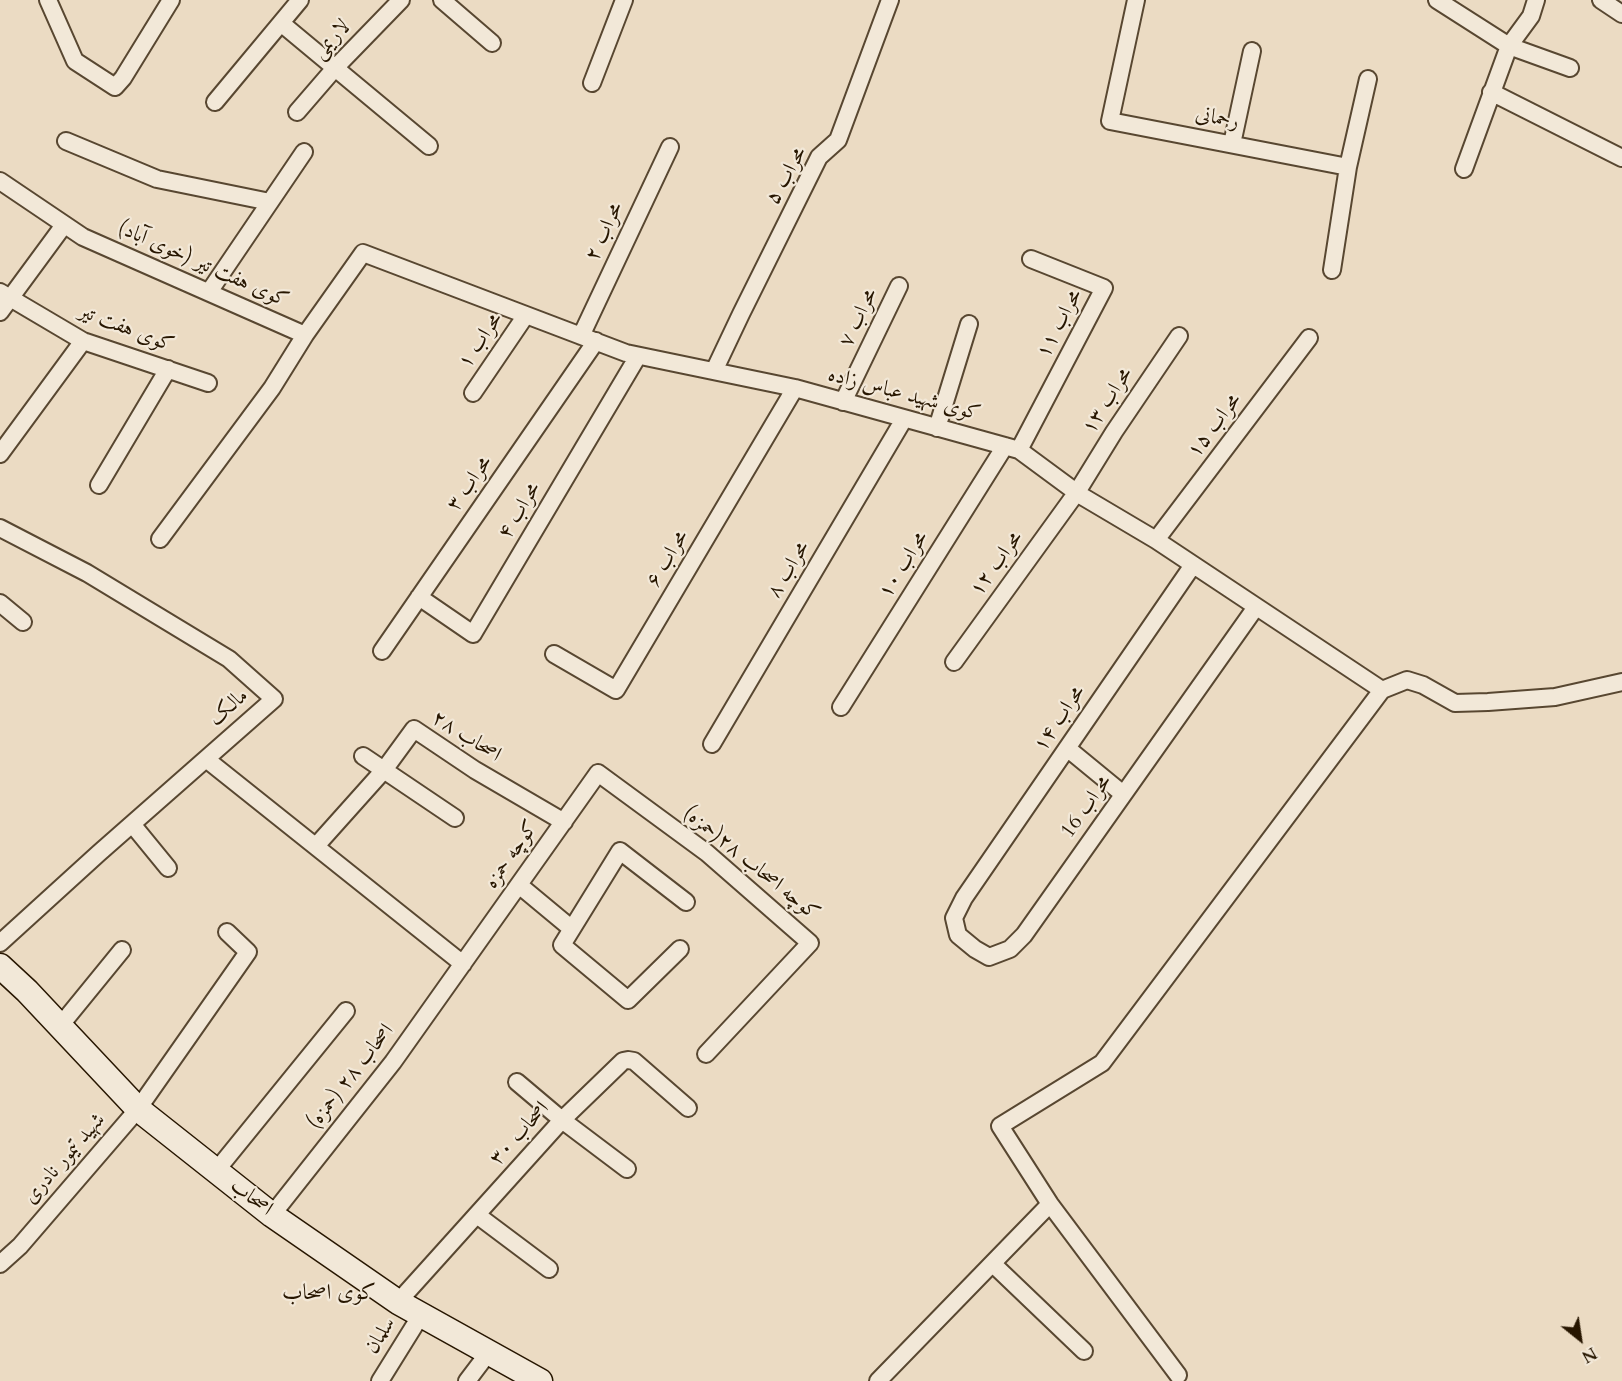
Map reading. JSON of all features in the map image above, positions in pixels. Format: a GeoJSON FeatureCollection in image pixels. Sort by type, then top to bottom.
{"type":"FeatureCollection","features":[{"type":"Feature","properties":{"kind":"main road","name":"اصحاب"},"geometry":{"type":"LineString","coordinates":[[0,966],[138,1109],[272,1215],[398,1302],[540,1381]]}},
{"type":"Feature","properties":{"kind":"street"},"geometry":{"type":"LineString","coordinates":[[48,0],[75,61],[115,87],[123,78],[171,0]]}},
{"type":"Feature","properties":{"kind":"street"},"geometry":{"type":"LineString","coordinates":[[215,102],[300,0]]}},
{"type":"Feature","properties":{"kind":"street","name":"لاریمی"},"geometry":{"type":"LineString","coordinates":[[297,112],[335,68],[401,0]]}},
{"type":"Feature","properties":{"kind":"street"},"geometry":{"type":"LineString","coordinates":[[442,0],[492,43]]}},
{"type":"Feature","properties":{"kind":"street"},"geometry":{"type":"LineString","coordinates":[[592,83],[624,0]]}},
{"type":"Feature","properties":{"kind":"street","name":"محراب ۵"},"geometry":{"type":"LineString","coordinates":[[714,371],[819,157],[838,140],[890,0]]}},
{"type":"Feature","properties":{"kind":"street","name":"رحمانی"},"geometry":{"type":"LineString","coordinates":[[1136,0],[1110,121],[1348,167]]}},
{"type":"Feature","properties":{"kind":"street"},"geometry":{"type":"LineString","coordinates":[[1437,0],[1509,46],[1570,68]]}},
{"type":"Feature","properties":{"kind":"street"},"geometry":{"type":"LineString","coordinates":[[1464,169],[1509,46],[1531,15],[1536,0]]}},
{"type":"Feature","properties":{"kind":"street"},"geometry":{"type":"LineString","coordinates":[[1601,0],[1622,14]]}},
{"type":"Feature","properties":{"kind":"street"},"geometry":{"type":"LineString","coordinates":[[282,23],[429,146]]}},
{"type":"Feature","properties":{"kind":"street"},"geometry":{"type":"LineString","coordinates":[[1232,144],[1252,51]]}},
{"type":"Feature","properties":{"kind":"street"},"geometry":{"type":"LineString","coordinates":[[1332,270],[1348,167],[1368,79]]}},
{"type":"Feature","properties":{"kind":"street"},"geometry":{"type":"LineString","coordinates":[[1491,92],[1622,158]]}},
{"type":"Feature","properties":{"kind":"street"},"geometry":{"type":"LineString","coordinates":[[66,141],[157,179],[270,202]]}},
{"type":"Feature","properties":{"kind":"street","name":"محراب ۲"},"geometry":{"type":"LineString","coordinates":[[588,339],[670,147]]}},
{"type":"Feature","properties":{"kind":"street"},"geometry":{"type":"LineString","coordinates":[[209,292],[304,152]]}},
{"type":"Feature","properties":{"kind":"street","name":"کوی هفت تیر (خوی آباد)"},"geometry":{"type":"LineString","coordinates":[[0,180],[83,237],[305,334],[363,253]]}},
{"type":"Feature","properties":{"kind":"street"},"geometry":{"type":"LineString","coordinates":[[0,312],[5,295],[64,225]]}},
{"type":"Feature","properties":{"kind":"street","name":"کوی شهید عباس زاده"},"geometry":{"type":"LineString","coordinates":[[363,253],[626,353],[795,388],[1012,448],[1077,492],[1156,540],[1382,690]]}},
{"type":"Feature","properties":{"kind":"street","name":"محراب ۱۱"},"geometry":{"type":"LineString","coordinates":[[1012,448],[1104,288],[1031,259]]}},
{"type":"Feature","properties":{"kind":"street","name":"محراب ۷"},"geometry":{"type":"LineString","coordinates":[[843,402],[899,286]]}},
{"type":"Feature","properties":{"kind":"street","name":"کوی هفت تیر"},"geometry":{"type":"LineString","coordinates":[[5,295],[83,341],[208,383]]}},
{"type":"Feature","properties":{"kind":"street","name":"محراب ۱"},"geometry":{"type":"LineString","coordinates":[[473,393],[526,315]]}},
{"type":"Feature","properties":{"kind":"street"},"geometry":{"type":"LineString","coordinates":[[937,428],[969,324]]}},
{"type":"Feature","properties":{"kind":"street"},"geometry":{"type":"LineString","coordinates":[[160,539],[272,388],[305,334]]}},
{"type":"Feature","properties":{"kind":"street","name":"محراب ۱۳"},"geometry":{"type":"LineString","coordinates":[[1077,492],[1114,432],[1179,336]]}},
{"type":"Feature","properties":{"kind":"street","name":"محراب ۱۵"},"geometry":{"type":"LineString","coordinates":[[1156,540],[1309,338]]}},
{"type":"Feature","properties":{"kind":"street","name":"محراب ۳"},"geometry":{"type":"LineString","coordinates":[[382,651],[588,339]]}},
{"type":"Feature","properties":{"kind":"street"},"geometry":{"type":"LineString","coordinates":[[0,454],[83,341]]}},
{"type":"Feature","properties":{"kind":"street","name":"محراب ۴"},"geometry":{"type":"LineString","coordinates":[[419,597],[473,634],[638,356]]}},
{"type":"Feature","properties":{"kind":"street"},"geometry":{"type":"LineString","coordinates":[[99,485],[168,369]]}},
{"type":"Feature","properties":{"kind":"street","name":"محراب ۶"},"geometry":{"type":"LineString","coordinates":[[554,654],[616,690],[795,388]]}},
{"type":"Feature","properties":{"kind":"street","name":"محراب ۸"},"geometry":{"type":"LineString","coordinates":[[712,744],[904,419]]}},
{"type":"Feature","properties":{"kind":"street","name":"محراب ۱۰"},"geometry":{"type":"LineString","coordinates":[[841,707],[1012,448]]}},
{"type":"Feature","properties":{"kind":"street","name":"محراب ۱۲"},"geometry":{"type":"LineString","coordinates":[[954,662],[1077,492]]}},
{"type":"Feature","properties":{"kind":"street","name":"مالک"},"geometry":{"type":"LineString","coordinates":[[0,528],[87,573],[229,659],[274,699],[0,944]]}},
{"type":"Feature","properties":{"kind":"street","name":"محراب ۱۴"},"geometry":{"type":"LineString","coordinates":[[964,898],[1193,565]]}},
{"type":"Feature","properties":{"kind":"street"},"geometry":{"type":"LineString","coordinates":[[0,603],[23,622]]}},
{"type":"Feature","properties":{"kind":"street","name":"محراب 16"},"geometry":{"type":"LineString","coordinates":[[964,898],[954,918],[958,935],[989,957],[1010,949],[1024,935],[1256,607]]}},
{"type":"Feature","properties":{"kind":"street"},"geometry":{"type":"LineString","coordinates":[[1178,1375],[1050,1204],[1000,1126],[1102,1063],[1382,690],[1407,680],[1423,685],[1455,703],[1488,702],[1555,698],[1622,682]]}},
{"type":"Feature","properties":{"kind":"street","name":"اصحاب ۲۸"},"geometry":{"type":"LineString","coordinates":[[316,846],[384,770],[414,729],[475,770],[564,822]]}},
{"type":"Feature","properties":{"kind":"street"},"geometry":{"type":"LineString","coordinates":[[1068,748],[1123,794]]}},
{"type":"Feature","properties":{"kind":"street"},"geometry":{"type":"LineString","coordinates":[[363,756],[455,818]]}},
{"type":"Feature","properties":{"kind":"street"},"geometry":{"type":"LineString","coordinates":[[206,759],[463,964]]}},
{"type":"Feature","properties":{"kind":"street","name":"کوچه حمزه"},"geometry":{"type":"LineString","coordinates":[[463,964],[598,773]]}},
{"type":"Feature","properties":{"kind":"street","name":"کوچه اصحاب ۲۸(حمزه)"},"geometry":{"type":"LineString","coordinates":[[598,773],[707,853],[810,942],[706,1054]]}},
{"type":"Feature","properties":{"kind":"street"},"geometry":{"type":"LineString","coordinates":[[132,824],[168,868]]}},
{"type":"Feature","properties":{"kind":"street"},"geometry":{"type":"LineString","coordinates":[[680,949],[628,1000],[562,945],[620,851],[686,902]]}},
{"type":"Feature","properties":{"kind":"street"},"geometry":{"type":"LineString","coordinates":[[519,885],[572,929]]}},
{"type":"Feature","properties":{"kind":"street","name":"شهید تیمور نادری"},"geometry":{"type":"LineString","coordinates":[[0,1264],[20,1246],[138,1109],[248,952],[227,932]]}},
{"type":"Feature","properties":{"kind":"street"},"geometry":{"type":"LineString","coordinates":[[60,1026],[122,950]]}},
{"type":"Feature","properties":{"kind":"street","name":"اصحاب ۲۸ (حمزه)"},"geometry":{"type":"LineString","coordinates":[[272,1215],[393,1062],[463,964]]}},
{"type":"Feature","properties":{"kind":"street"},"geometry":{"type":"LineString","coordinates":[[216,1171],[346,1011]]}},
{"type":"Feature","properties":{"kind":"street","name":"اصحاب ۳۰"},"geometry":{"type":"LineString","coordinates":[[398,1302],[562,1120],[623,1061],[634,1061],[688,1108]]}},
{"type":"Feature","properties":{"kind":"street"},"geometry":{"type":"LineString","coordinates":[[518,1082],[562,1120],[627,1169]]}},
{"type":"Feature","properties":{"kind":"street"},"geometry":{"type":"LineString","coordinates":[[878,1381],[1050,1204]]}},
{"type":"Feature","properties":{"kind":"street"},"geometry":{"type":"LineString","coordinates":[[477,1215],[549,1269]]}},
{"type":"Feature","properties":{"kind":"street"},"geometry":{"type":"LineString","coordinates":[[993,1264],[1084,1351]]}},
{"type":"Feature","properties":{"kind":"street","name":"سلمان"},"geometry":{"type":"LineString","coordinates":[[380,1381],[421,1315]]}},
{"type":"Feature","properties":{"kind":"street"},"geometry":{"type":"LineString","coordinates":[[467,1381],[489,1352]]}},
{"type":"Feature","properties":{"kind":"district","name":"کوی اصحاب"},"geometry":{"type":"Point","coordinates":[329,1294]}}]}
